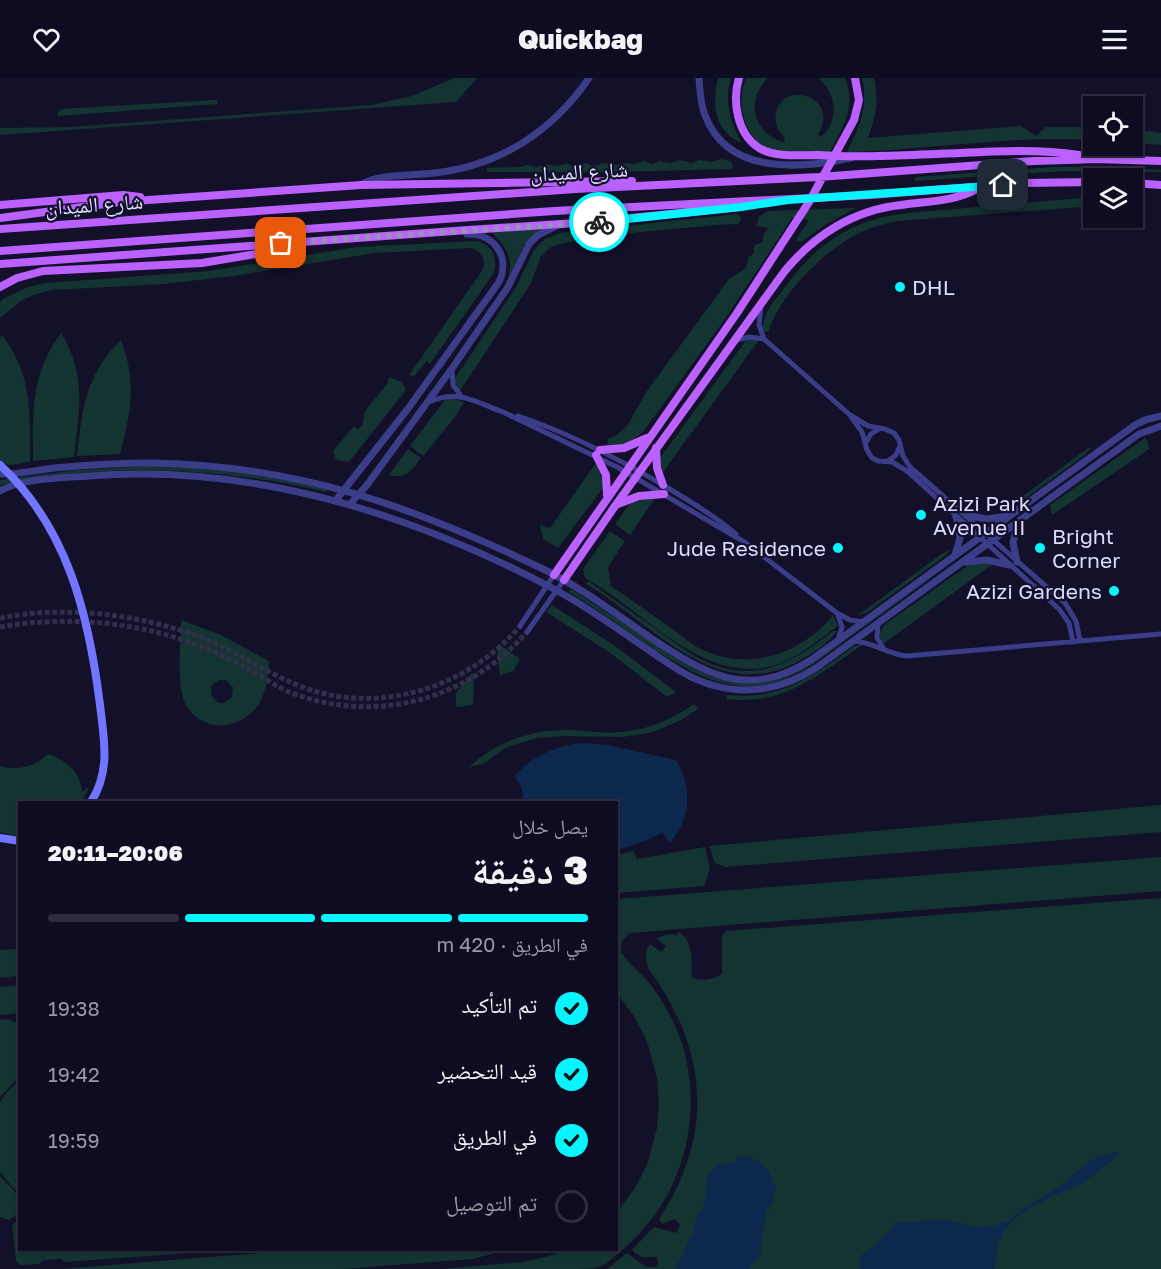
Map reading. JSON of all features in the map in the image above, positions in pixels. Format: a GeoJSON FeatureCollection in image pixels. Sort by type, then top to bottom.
{"type":"FeatureCollection","features":[{"type":"Feature","properties":{"kind":"main road"},"geometry":{"type":"LineString","coordinates":[[739,78],[736,108],[739,121],[749,140],[759,148],[778,154],[856,157],[1020,150],[1066,153],[1097,159]]}},
{"type":"Feature","properties":{"kind":"main road"},"geometry":{"type":"LineString","coordinates":[[554,574],[737,313],[809,202],[857,114],[859,100],[855,78]]}},
{"type":"Feature","properties":{"kind":"main road","name":"شارع الميدان"},"geometry":{"type":"LineString","coordinates":[[0,229],[564,189],[829,176],[1034,161],[1097,159],[1161,162]]}},
{"type":"Feature","properties":{"kind":"main road"},"geometry":{"type":"LineString","coordinates":[[0,218],[90,205],[360,184],[619,181],[659,185]]}},
{"type":"Feature","properties":{"kind":"main road","name":"شارع الميدان"},"geometry":{"type":"LineString","coordinates":[[0,250],[486,215],[667,204],[788,200],[1050,182],[1083,182]]}},
{"type":"Feature","properties":{"kind":"main road"},"geometry":{"type":"LineString","coordinates":[[1143,184],[1161,185]]}},
{"type":"Feature","properties":{"kind":"main road"},"geometry":{"type":"LineString","coordinates":[[564,580],[656,448],[798,256],[813,242],[840,224],[879,209],[949,200],[983,186]]}},
{"type":"Feature","properties":{"kind":"main road"},"geometry":{"type":"LineString","coordinates":[[0,205],[123,195],[146,200]]}},
{"type":"Feature","properties":{"kind":"main road"},"geometry":{"type":"LineString","coordinates":[[0,264],[560,224],[741,207],[788,200]]}},
{"type":"Feature","properties":{"kind":"main road"},"geometry":{"type":"LineString","coordinates":[[0,287],[17,278],[34,273],[219,261],[324,240]]}},
{"type":"Feature","properties":{"kind":"main road"},"geometry":{"type":"LineString","coordinates":[[606,498],[606,475],[598,453],[624,448],[650,436]]}},
{"type":"Feature","properties":{"kind":"main road"},"geometry":{"type":"LineString","coordinates":[[615,506],[639,496],[663,490],[657,468],[656,448]]}},
{"type":"Feature","properties":{"kind":"main road"},"geometry":{"type":"LineString","coordinates":[[0,465],[26,493],[48,524],[66,558],[82,602],[96,673],[105,752],[103,777],[91,801]]}},
{"type":"Feature","properties":{"kind":"main road"},"geometry":{"type":"LineString","coordinates":[[0,838],[18,841]]}},
{"type":"Feature","properties":{"kind":"street"},"geometry":{"type":"LineString","coordinates":[[360,184],[377,178],[454,170],[489,160],[509,151],[528,140],[555,119],[589,78]]}},
{"type":"Feature","properties":{"kind":"street"},"geometry":{"type":"LineString","coordinates":[[699,78],[703,108],[708,123],[722,142],[740,156],[762,163],[785,165],[828,162],[856,157]]}},
{"type":"Feature","properties":{"kind":"street"},"geometry":{"type":"LineString","coordinates":[[350,504],[429,402],[508,287],[529,244],[538,236],[560,224]]}},
{"type":"Feature","properties":{"kind":"street"},"geometry":{"type":"LineString","coordinates":[[336,500],[428,381],[501,277],[504,263],[501,254],[490,239],[477,234],[438,232]]}},
{"type":"Feature","properties":{"kind":"street"},"geometry":{"type":"LineString","coordinates":[[762,303],[758,320],[764,339]]}},
{"type":"Feature","properties":{"kind":"street"},"geometry":{"type":"LineString","coordinates":[[734,341],[749,336],[764,339],[850,415],[865,425],[894,433],[899,448],[910,467],[966,515],[982,536]]}},
{"type":"Feature","properties":{"kind":"street"},"geometry":{"type":"LineString","coordinates":[[453,367],[453,385],[462,397]]}},
{"type":"Feature","properties":{"kind":"street"},"geometry":{"type":"LineString","coordinates":[[429,402],[446,395],[462,397],[501,411],[598,453],[706,512],[837,613],[850,620],[863,622]]}},
{"type":"Feature","properties":{"kind":"street"},"geometry":{"type":"LineString","coordinates":[[850,415],[861,430],[872,458],[878,461],[888,461],[894,458],[899,448]]}},
{"type":"Feature","properties":{"kind":"street"},"geometry":{"type":"LineString","coordinates":[[0,474],[99,464],[180,464],[261,472],[344,489],[447,525],[554,574],[688,662],[706,671],[725,677],[755,679],[784,673],[802,665],[1135,425],[1159,416],[1160,426],[1139,434],[807,674],[789,682],[759,689],[729,689],[699,681],[681,672],[556,590],[452,540],[408,522],[336,500],[248,482],[171,475],[125,474],[73,477],[17,484],[0,491]]}},
{"type":"Feature","properties":{"kind":"street"},"geometry":{"type":"LineString","coordinates":[[866,442],[871,434],[879,429]]}},
{"type":"Feature","properties":{"kind":"street"},"geometry":{"type":"LineString","coordinates":[[888,461],[907,471],[956,517],[1013,563],[1064,613],[1069,623],[1073,642]]}},
{"type":"Feature","properties":{"kind":"street"},"geometry":{"type":"LineString","coordinates":[[966,515],[986,519],[1010,516]]}},
{"type":"Feature","properties":{"kind":"street"},"geometry":{"type":"LineString","coordinates":[[954,556],[960,538],[956,517]]}},
{"type":"Feature","properties":{"kind":"street"},"geometry":{"type":"LineString","coordinates":[[1013,563],[1013,542],[1018,523]]}},
{"type":"Feature","properties":{"kind":"street"},"geometry":{"type":"LineString","coordinates":[[961,564],[987,560],[1013,563],[1065,603],[1076,621],[1080,641]]}},
{"type":"Feature","properties":{"kind":"street"},"geometry":{"type":"LineString","coordinates":[[520,626],[554,574]]}},
{"type":"Feature","properties":{"kind":"street"},"geometry":{"type":"LineString","coordinates":[[527,632],[564,580]]}},
{"type":"Feature","properties":{"kind":"street"},"geometry":{"type":"LineString","coordinates":[[837,613],[842,627],[838,640]]}},
{"type":"Feature","properties":{"kind":"street"},"geometry":{"type":"LineString","coordinates":[[878,623],[876,632],[878,641],[888,652]]}},
{"type":"Feature","properties":{"kind":"street"},"geometry":{"type":"LineString","coordinates":[[853,641],[867,643],[888,652],[907,656],[1161,634]]}},
{"type":"Feature","properties":{"kind":"green space"},"geometry":{"type":"Polygon","coordinates":[[[454,78],[477,78],[456,102],[0,135],[0,128],[72,127],[371,105],[412,96],[454,78]]]}},
{"type":"Feature","properties":{"kind":"green space"},"geometry":{"type":"Polygon","coordinates":[[[718,78],[731,78],[728,95],[729,112],[742,143],[726,132],[717,116],[715,98],[718,78]]]}},
{"type":"Feature","properties":{"kind":"green space"},"geometry":{"type":"Polygon","coordinates":[[[746,78],[768,78],[756,96],[756,115],[765,132],[784,142],[785,138],[776,123],[776,112],[781,102],[790,96],[799,95],[809,97],[817,103],[822,111],[823,122],[818,134],[821,137],[831,123],[834,107],[825,84],[819,78],[845,78],[850,98],[849,108],[844,125],[830,152],[780,152],[763,145],[755,138],[744,120],[742,109],[746,78]]]}},
{"type":"Feature","properties":{"kind":"green space"},"geometry":{"type":"Polygon","coordinates":[[[862,78],[874,78],[875,116],[868,138],[1021,126],[1036,136],[1046,127],[1083,127],[1083,140],[1032,139],[847,152],[862,116],[864,88],[862,78]]]}},
{"type":"Feature","properties":{"kind":"green space"},"geometry":{"type":"Polygon","coordinates":[[[218,101],[217,104],[58,116],[57,114],[61,109],[218,101]]]}},
{"type":"Feature","properties":{"kind":"green space"},"geometry":{"type":"Polygon","coordinates":[[[1143,130],[1161,133],[1161,145],[1143,144],[1143,130]]]}},
{"type":"Feature","properties":{"kind":"green space"},"geometry":{"type":"Polygon","coordinates":[[[723,159],[732,162],[731,169],[487,172],[487,168],[527,165],[537,167],[546,164],[555,166],[567,164],[576,167],[585,163],[593,166],[605,163],[635,164],[643,161],[652,164],[660,161],[670,163],[681,160],[691,163],[700,160],[710,162],[723,159]]]}},
{"type":"Feature","properties":{"kind":"green space"},"geometry":{"type":"Polygon","coordinates":[[[1054,167],[1122,168],[1083,168],[1083,171],[915,181],[915,177],[1054,167]]]}},
{"type":"Feature","properties":{"kind":"green space"},"geometry":{"type":"Polygon","coordinates":[[[1143,169],[1161,170],[1161,172],[1143,172],[1143,169]]]}},
{"type":"Feature","properties":{"kind":"green space"},"geometry":{"type":"Polygon","coordinates":[[[1083,198],[1083,207],[898,221],[864,231],[832,250],[805,274],[783,302],[769,331],[763,332],[768,310],[795,275],[821,248],[852,228],[869,221],[908,213],[1083,198]]]}},
{"type":"Feature","properties":{"kind":"green space"},"geometry":{"type":"Polygon","coordinates":[[[856,208],[828,223],[801,242],[796,240],[809,220],[792,218],[723,322],[643,432],[627,444],[607,447],[608,439],[627,426],[647,391],[729,279],[746,268],[748,258],[754,253],[754,245],[762,243],[764,234],[769,228],[756,226],[759,217],[768,211],[856,208]]]}},
{"type":"Feature","properties":{"kind":"green space"},"geometry":{"type":"Polygon","coordinates":[[[737,214],[742,219],[738,224],[641,232],[564,243],[551,247],[541,256],[531,283],[460,391],[454,380],[516,287],[534,250],[545,239],[560,233],[737,214]]]}},
{"type":"Feature","properties":{"kind":"green space"},"geometry":{"type":"Polygon","coordinates":[[[539,229],[523,246],[510,277],[507,252],[491,232],[539,229]]]}},
{"type":"Feature","properties":{"kind":"green space"},"geometry":{"type":"Polygon","coordinates":[[[478,241],[488,246],[495,258],[493,274],[430,364],[427,361],[414,376],[409,375],[482,271],[484,262],[482,255],[476,250],[468,248],[375,253],[233,276],[163,284],[52,290],[21,301],[0,318],[0,302],[3,299],[28,287],[46,283],[209,271],[357,247],[478,241]]]}},
{"type":"Feature","properties":{"kind":"green space"},"geometry":{"type":"Polygon","coordinates":[[[61,333],[75,363],[78,378],[79,408],[74,457],[33,461],[35,394],[44,364],[61,333]]]}},
{"type":"Feature","properties":{"kind":"green space"},"geometry":{"type":"Polygon","coordinates":[[[2,335],[19,365],[28,396],[30,462],[11,465],[0,463],[0,338],[2,335]]]}},
{"type":"Feature","properties":{"kind":"green space"},"geometry":{"type":"Polygon","coordinates":[[[747,339],[759,340],[663,472],[660,471],[660,458],[747,339]]]}},
{"type":"Feature","properties":{"kind":"green space"},"geometry":{"type":"Polygon","coordinates":[[[121,340],[129,370],[131,397],[120,454],[77,456],[87,394],[100,366],[121,340]]]}},
{"type":"Feature","properties":{"kind":"green space"},"geometry":{"type":"Polygon","coordinates":[[[389,377],[402,382],[406,390],[349,462],[336,460],[333,451],[354,426],[358,429],[362,426],[365,411],[387,384],[389,377]]]}},
{"type":"Feature","properties":{"kind":"green space"},"geometry":{"type":"Polygon","coordinates":[[[447,397],[464,402],[455,417],[423,456],[410,446],[447,397]]]}},
{"type":"Feature","properties":{"kind":"green space"},"geometry":{"type":"Polygon","coordinates":[[[1145,438],[1149,449],[1052,515],[1050,505],[1145,438]]]}},
{"type":"Feature","properties":{"kind":"green space"},"geometry":{"type":"Polygon","coordinates":[[[1091,448],[1086,454],[1015,506],[1003,511],[1091,448]]]}},
{"type":"Feature","properties":{"kind":"green space"},"geometry":{"type":"Polygon","coordinates":[[[408,449],[421,458],[404,475],[389,475],[408,449]]]}},
{"type":"Feature","properties":{"kind":"green space"},"geometry":{"type":"Polygon","coordinates":[[[596,463],[605,485],[558,548],[543,539],[540,525],[550,528],[596,463]]]}},
{"type":"Feature","properties":{"kind":"green space"},"geometry":{"type":"Polygon","coordinates":[[[153,466],[240,473],[327,489],[326,492],[262,479],[165,470],[100,471],[25,479],[0,486],[0,480],[77,470],[153,466]]]}},
{"type":"Feature","properties":{"kind":"green space"},"geometry":{"type":"Polygon","coordinates":[[[655,498],[630,535],[615,524],[631,502],[655,498]]]}},
{"type":"Feature","properties":{"kind":"green space"},"geometry":{"type":"Polygon","coordinates":[[[610,531],[625,541],[608,567],[611,586],[705,651],[727,658],[761,658],[778,654],[808,639],[833,615],[838,626],[784,662],[756,669],[729,667],[704,658],[679,644],[585,578],[583,569],[610,531]]]}},
{"type":"Feature","properties":{"kind":"green space"},"geometry":{"type":"Polygon","coordinates":[[[952,548],[945,556],[868,612],[857,616],[940,555],[952,548]]]}},
{"type":"Feature","properties":{"kind":"green space"},"geometry":{"type":"Polygon","coordinates":[[[971,549],[812,665],[788,678],[765,684],[744,686],[704,677],[663,655],[569,592],[571,589],[682,662],[702,672],[742,683],[763,682],[786,676],[811,664],[971,549]]]}},
{"type":"Feature","properties":{"kind":"green space"},"geometry":{"type":"Polygon","coordinates":[[[980,562],[993,564],[883,644],[879,634],[884,625],[967,566],[980,562]]]}},
{"type":"Feature","properties":{"kind":"green space"},"geometry":{"type":"Polygon","coordinates":[[[588,581],[691,654],[731,670],[766,669],[783,663],[799,655],[833,631],[837,631],[824,645],[797,662],[767,673],[738,674],[711,666],[659,637],[586,584],[588,581]]]}},
{"type":"Feature","properties":{"kind":"green space"},"geometry":{"type":"Polygon","coordinates":[[[552,605],[615,646],[676,692],[667,697],[609,652],[546,612],[552,605]]]}},
{"type":"Feature","properties":{"kind":"green space"},"geometry":{"type":"Polygon","coordinates":[[[181,620],[221,635],[269,661],[267,682],[260,702],[253,712],[243,719],[222,725],[201,720],[192,713],[182,695],[181,620]],[[219,680],[211,686],[211,695],[218,703],[224,703],[232,697],[233,687],[226,680],[219,680]]]}},
{"type":"Feature","properties":{"kind":"green space"},"geometry":{"type":"Polygon","coordinates":[[[499,644],[520,659],[514,671],[500,675],[497,655],[499,644]]]}},
{"type":"Feature","properties":{"kind":"green space"},"geometry":{"type":"Polygon","coordinates":[[[861,644],[814,678],[782,693],[747,700],[726,699],[727,695],[764,694],[795,684],[854,646],[861,644]]]}},
{"type":"Feature","properties":{"kind":"green space"},"geometry":{"type":"Polygon","coordinates":[[[472,673],[473,705],[456,707],[456,693],[472,673]]]}},
{"type":"Feature","properties":{"kind":"green space"},"geometry":{"type":"Polygon","coordinates":[[[694,704],[698,709],[681,720],[653,732],[623,737],[537,738],[505,748],[485,763],[469,767],[491,750],[529,734],[557,730],[609,733],[631,731],[659,723],[694,704]]]}},
{"type":"Feature","properties":{"kind":"green space"},"geometry":{"type":"Polygon","coordinates":[[[48,754],[61,760],[76,773],[82,792],[89,788],[82,801],[18,801],[18,837],[0,832],[0,766],[26,767],[48,754]]]}},
{"type":"Feature","properties":{"kind":"green space"},"geometry":{"type":"Polygon","coordinates":[[[1161,805],[1161,832],[725,867],[715,863],[709,846],[1161,805]]]}},
{"type":"Feature","properties":{"kind":"green space"},"geometry":{"type":"Polygon","coordinates":[[[705,847],[710,869],[704,886],[618,893],[618,855],[634,851],[637,859],[705,847]]]}},
{"type":"Feature","properties":{"kind":"green space"},"geometry":{"type":"Polygon","coordinates":[[[1161,857],[1161,891],[629,933],[622,941],[621,952],[656,992],[673,1022],[687,1065],[691,1092],[686,1146],[678,1172],[666,1197],[651,1220],[633,1240],[621,1252],[597,1268],[441,1269],[522,1262],[562,1251],[618,1251],[618,1211],[635,1188],[647,1165],[657,1128],[659,1103],[657,1078],[647,1041],[635,1018],[618,994],[618,899],[1161,857]]]}},
{"type":"Feature","properties":{"kind":"green space"},"geometry":{"type":"Polygon","coordinates":[[[1161,898],[1161,1269],[607,1269],[627,1253],[646,1267],[656,1267],[658,1264],[657,1257],[641,1257],[632,1250],[654,1227],[676,1233],[680,1225],[675,1219],[662,1224],[659,1219],[677,1187],[689,1155],[696,1124],[697,1092],[693,1061],[683,1029],[646,962],[646,953],[650,944],[661,952],[666,946],[656,938],[669,934],[677,935],[679,932],[684,936],[689,946],[692,977],[707,979],[722,974],[722,936],[726,931],[1161,898]]]}},
{"type":"Feature","properties":{"kind":"green space"},"geometry":{"type":"Polygon","coordinates":[[[18,949],[18,976],[0,978],[0,950],[18,949]]]}},
{"type":"Feature","properties":{"kind":"green space"},"geometry":{"type":"Polygon","coordinates":[[[18,985],[18,1013],[0,1015],[0,987],[18,985]]]}},
{"type":"Feature","properties":{"kind":"green space"},"geometry":{"type":"Polygon","coordinates":[[[10,1019],[18,1022],[18,1078],[0,1097],[0,1020],[10,1019]]]}},
{"type":"Feature","properties":{"kind":"green space"},"geometry":{"type":"Polygon","coordinates":[[[18,1082],[18,1193],[0,1172],[0,1102],[18,1082]]]}},
{"type":"Feature","properties":{"kind":"green space"},"geometry":{"type":"Polygon","coordinates":[[[0,1176],[18,1195],[18,1214],[9,1220],[0,1217],[0,1176]]]}},
{"type":"Feature","properties":{"kind":"green space"},"geometry":{"type":"Polygon","coordinates":[[[18,1220],[18,1251],[218,1251],[64,1262],[62,1259],[43,1260],[39,1264],[20,1265],[16,1261],[12,1225],[18,1220]]]}},
{"type":"Feature","properties":{"kind":"green space"},"geometry":{"type":"Polygon","coordinates":[[[285,1251],[504,1251],[472,1259],[342,1269],[60,1269],[285,1251]]]}},
{"type":"Feature","properties":{"kind":"water"},"geometry":{"type":"Polygon","coordinates":[[[574,744],[608,745],[676,760],[685,781],[687,803],[682,823],[670,843],[662,833],[618,850],[618,801],[524,801],[522,788],[514,776],[537,757],[574,744]]]}},
{"type":"Feature","properties":{"kind":"water"},"geometry":{"type":"Polygon","coordinates":[[[1118,1152],[1119,1155],[1083,1183],[1030,1209],[1012,1222],[1000,1240],[995,1269],[860,1269],[860,1256],[874,1246],[896,1223],[944,1219],[975,1227],[998,1225],[1008,1221],[1022,1209],[1058,1188],[1088,1162],[1100,1156],[1118,1152]]]}},
{"type":"Feature","properties":{"kind":"water"},"geometry":{"type":"Polygon","coordinates":[[[737,1156],[747,1156],[761,1162],[769,1172],[776,1189],[775,1197],[766,1213],[761,1236],[761,1253],[748,1269],[675,1269],[693,1232],[697,1216],[704,1206],[708,1173],[719,1164],[736,1162],[737,1156]]]}},
{"type":"Feature","properties":{"kind":"tunnel"},"geometry":{"type":"LineString","coordinates":[[0,618],[24,614],[72,612],[119,616],[166,626],[227,649],[288,681],[319,692],[350,698],[382,698],[413,692],[443,682],[471,668],[497,649],[520,626]]}},
{"type":"Feature","properties":{"kind":"tunnel"},"geometry":{"type":"LineString","coordinates":[[0,627],[72,621],[143,629],[210,650],[287,691],[319,701],[352,706],[384,706],[416,701],[447,690],[476,675],[503,656],[527,632]]}},
{"type":"Feature","properties":{"kind":"way so far"},"geometry":{"type":"LineString","coordinates":[[281,243],[599,222]]}},
{"type":"Feature","properties":{"kind":"place","name":"DHL"},"geometry":{"type":"Point","coordinates":[900,287]}},
{"type":"Feature","properties":{"kind":"place","name":"Azizi Park Avenue II"},"geometry":{"type":"Point","coordinates":[921,515]}},
{"type":"Feature","properties":{"kind":"place","name":"Jude Residence"},"geometry":{"type":"Point","coordinates":[838,548]}},
{"type":"Feature","properties":{"kind":"place","name":"Bright Corner"},"geometry":{"type":"Point","coordinates":[1040,548]}},
{"type":"Feature","properties":{"kind":"place","name":"Azizi Gardens"},"geometry":{"type":"Point","coordinates":[1114,591]}},
{"type":"Feature","properties":{"kind":"route"},"geometry":{"type":"LineString","coordinates":[[599,222],[788,200],[1003,185]]}}]}
